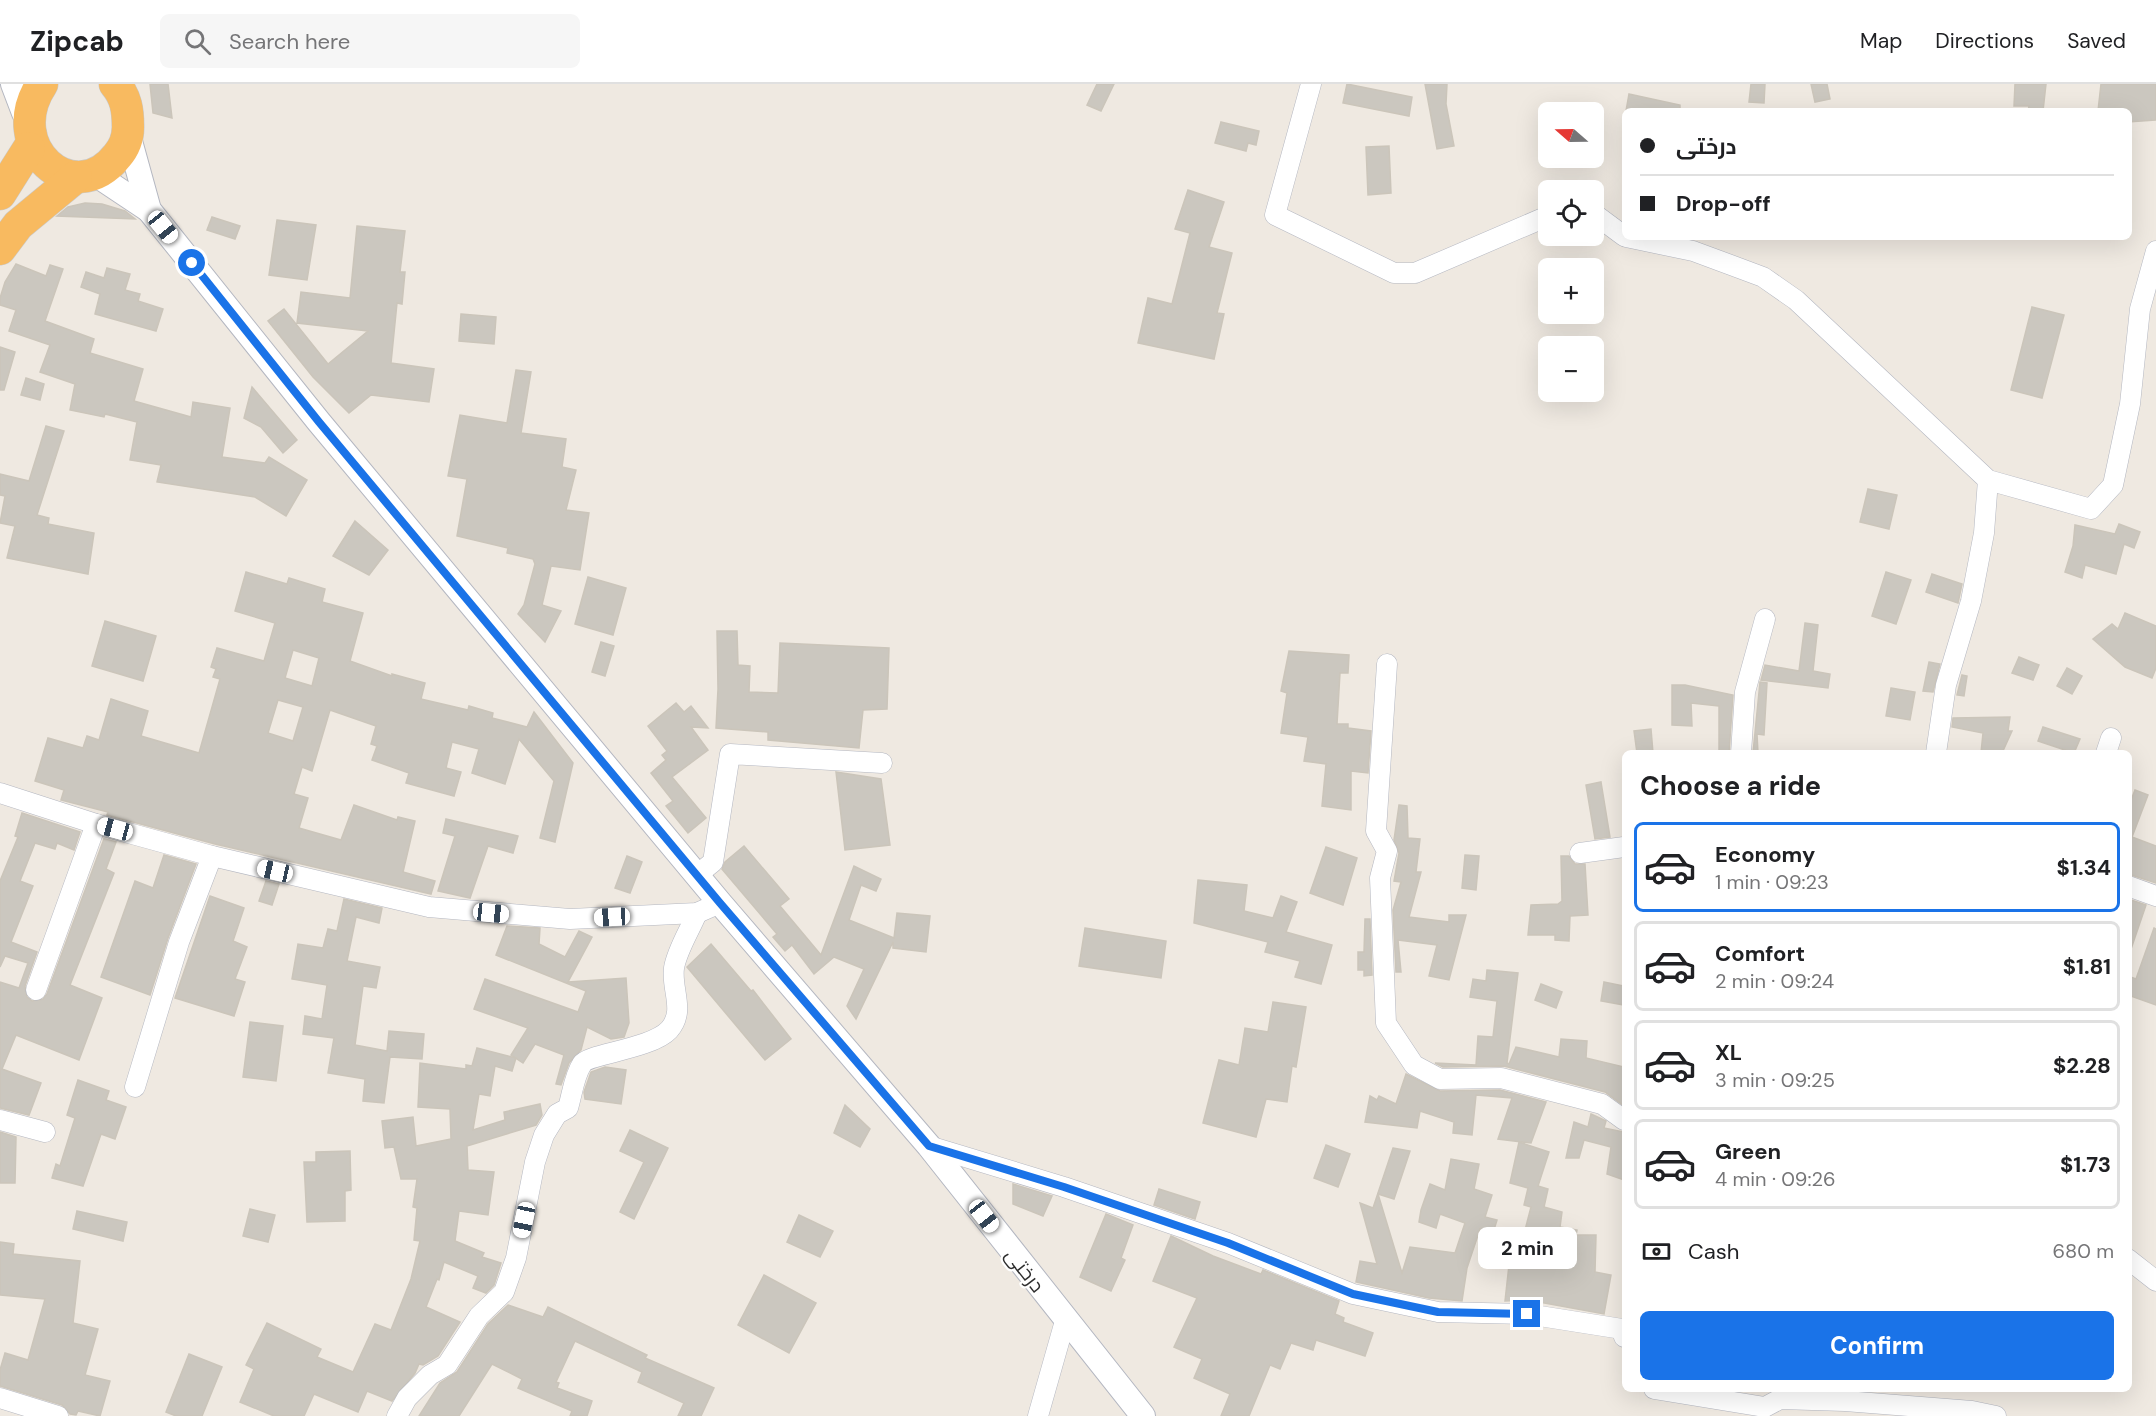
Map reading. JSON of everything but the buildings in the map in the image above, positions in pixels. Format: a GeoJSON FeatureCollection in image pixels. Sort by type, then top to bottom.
{"type":"FeatureCollection","features":[{"type":"Feature","properties":{"kind":"highway"},"geometry":{"type":"LineString","coordinates":[[42,84],[31,97],[24,113],[24,131],[29,148],[40,164],[57,174],[85,176]]}},
{"type":"Feature","properties":{"kind":"highway"},"geometry":{"type":"LineString","coordinates":[[0,249],[18,225],[85,176],[111,164],[122,150],[128,134],[125,99],[115,84]]}},
{"type":"Feature","properties":{"kind":"highway"},"geometry":{"type":"LineString","coordinates":[[0,194],[29,148]]}},
{"type":"Feature","properties":{"kind":"street"},"geometry":{"type":"LineString","coordinates":[[13,84],[24,113]]}},
{"type":"Feature","properties":{"kind":"street"},"geometry":{"type":"LineString","coordinates":[[1311,84],[1275,216],[1394,273],[1415,273],[1538,220]]}},
{"type":"Feature","properties":{"kind":"street"},"geometry":{"type":"LineString","coordinates":[[128,134],[149,210]]}},
{"type":"Feature","properties":{"kind":"street"},"geometry":{"type":"LineString","coordinates":[[85,176],[149,210]]}},
{"type":"Feature","properties":{"kind":"street","name":"درختی"},"geometry":{"type":"LineString","coordinates":[[149,210],[319,422],[720,903],[929,1146],[1065,1321],[1143,1416]]}},
{"type":"Feature","properties":{"kind":"street"},"geometry":{"type":"LineString","coordinates":[[1604,221],[1622,235]]}},
{"type":"Feature","properties":{"kind":"street"},"geometry":{"type":"LineString","coordinates":[[1640,240],[1693,251],[1763,277],[1796,300],[1988,480],[2091,509],[2113,485],[2130,404],[2140,309],[2156,251]]}},
{"type":"Feature","properties":{"kind":"street"},"geometry":{"type":"LineString","coordinates":[[1936,750],[1946,685],[1973,590],[1984,533],[1988,480]]}},
{"type":"Feature","properties":{"kind":"street"},"geometry":{"type":"LineString","coordinates":[[1741,750],[1745,692],[1764,619]]}},
{"type":"Feature","properties":{"kind":"street"},"geometry":{"type":"LineString","coordinates":[[1387,664],[1376,831],[1387,851],[1380,878],[1386,1023],[1414,1065],[1440,1079],[1501,1078],[1602,1104],[1622,1119]]}},
{"type":"Feature","properties":{"kind":"street"},"geometry":{"type":"LineString","coordinates":[[697,875],[712,862],[730,754],[882,763]]}},
{"type":"Feature","properties":{"kind":"street"},"geometry":{"type":"LineString","coordinates":[[0,793],[96,824],[212,856],[429,907],[570,919],[697,914],[720,903]]}},
{"type":"Feature","properties":{"kind":"street"},"geometry":{"type":"LineString","coordinates":[[36,990],[96,824]]}},
{"type":"Feature","properties":{"kind":"street"},"geometry":{"type":"LineString","coordinates":[[1580,853],[1622,847]]}},
{"type":"Feature","properties":{"kind":"street"},"geometry":{"type":"LineString","coordinates":[[135,1087],[179,942],[212,856]]}},
{"type":"Feature","properties":{"kind":"street"},"geometry":{"type":"LineString","coordinates":[[2132,887],[2156,896]]}},
{"type":"Feature","properties":{"kind":"street"},"geometry":{"type":"LineString","coordinates":[[397,1416],[407,1398],[430,1375],[447,1365],[479,1316],[504,1292],[516,1258],[535,1162],[544,1135],[556,1114],[568,1108],[582,1064],[591,1057],[620,1053],[661,1036],[670,1029],[678,1012],[674,969],[697,914]]}},
{"type":"Feature","properties":{"kind":"street"},"geometry":{"type":"LineString","coordinates":[[0,1119],[45,1132]]}},
{"type":"Feature","properties":{"kind":"street"},"geometry":{"type":"LineString","coordinates":[[929,1146],[1064,1187],[1228,1243],[1353,1294],[1438,1312],[1527,1314],[1622,1329]]}},
{"type":"Feature","properties":{"kind":"street"},"geometry":{"type":"LineString","coordinates":[[2132,1262],[2156,1281]]}},
{"type":"Feature","properties":{"kind":"street"},"geometry":{"type":"LineString","coordinates":[[1038,1416],[1065,1321]]}},
{"type":"Feature","properties":{"kind":"street"},"geometry":{"type":"LineString","coordinates":[[1672,1392],[1765,1407],[1780,1399],[1845,1401],[1972,1411],[1996,1416]]}},
{"type":"Feature","properties":{"kind":"street"},"geometry":{"type":"LineString","coordinates":[[0,1398],[58,1416]]}},
{"type":"Feature","properties":{"kind":"route"},"geometry":{"type":"LineString","coordinates":[[192,263],[319,422],[720,903],[929,1146],[1064,1187],[1228,1243],[1353,1294],[1438,1312],[1527,1314]]}}]}
